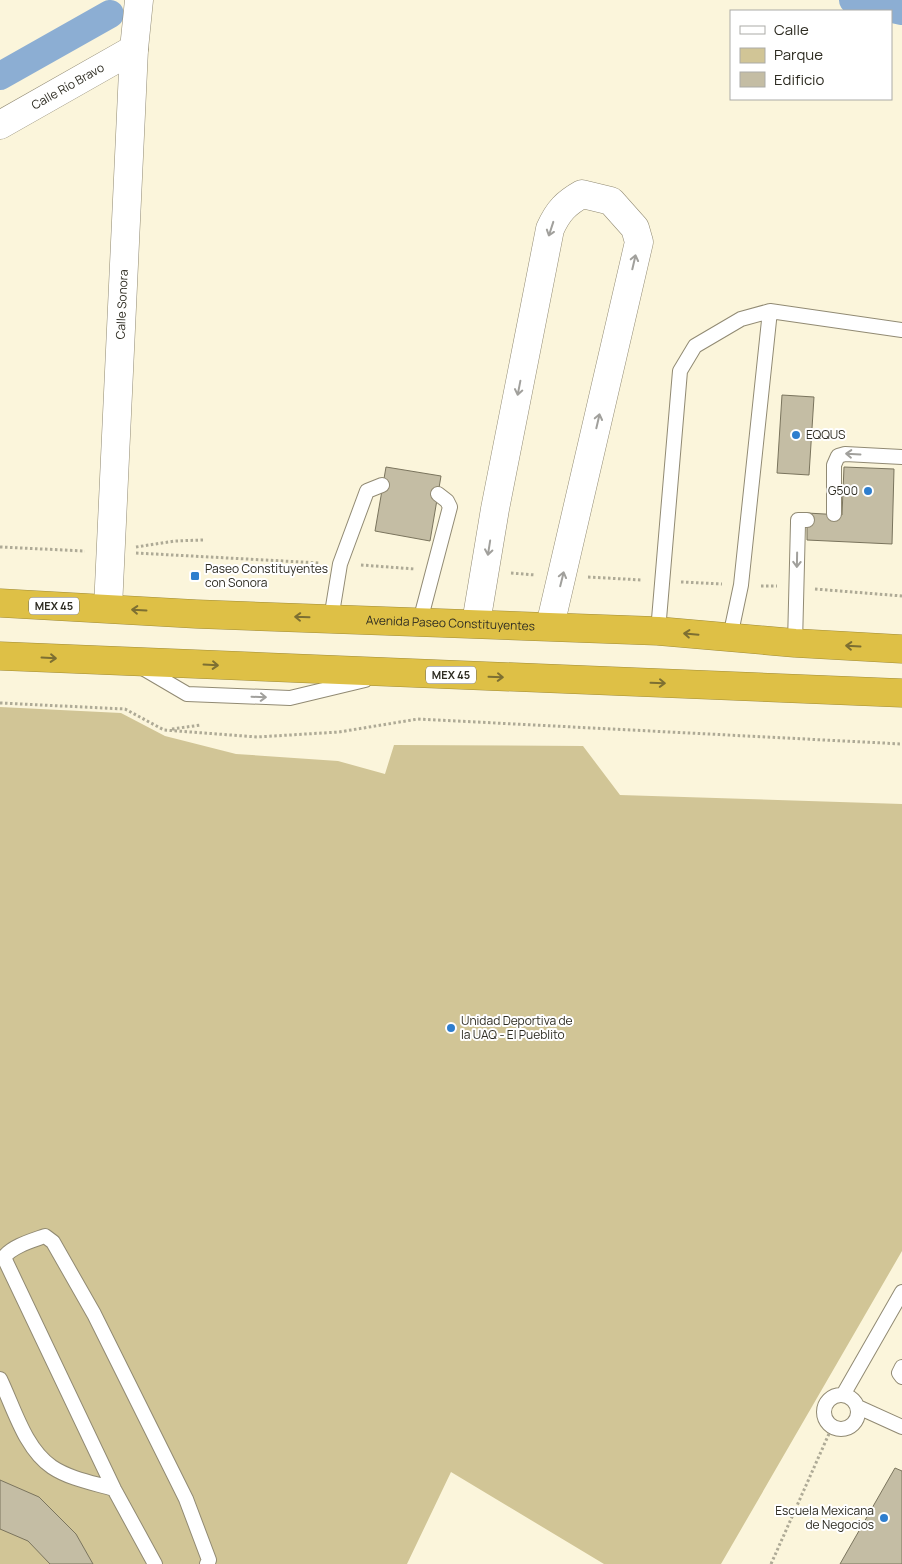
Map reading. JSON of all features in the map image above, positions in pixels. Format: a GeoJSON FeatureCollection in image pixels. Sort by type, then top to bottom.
{"type":"FeatureCollection","features":[{"type":"Feature","properties":{"kind":"highway","name":"Avenida Paseo Constituyentes"},"geometry":{"type":"LineString","coordinates":[[0,603],[658,631],[795,643],[902,649]]}},
{"type":"Feature","properties":{"kind":"highway","name":"MEX 45"},"geometry":{"type":"LineString","coordinates":[[0,656],[902,693]]}},
{"type":"Feature","properties":{"kind":"street","name":"Calle Sonora"},"geometry":{"type":"LineString","coordinates":[[108,608],[109,552],[135,39],[139,0]]}},
{"type":"Feature","properties":{"kind":"street","name":"Calle Río Bravo"},"geometry":{"type":"LineString","coordinates":[[0,125],[135,39]]}},
{"type":"Feature","properties":{"kind":"street"},"geometry":{"type":"LineString","coordinates":[[476,623],[495,509],[550,229],[557,214],[567,203],[582,194],[611,201],[635,228],[639,242],[550,626]]}},
{"type":"Feature","properties":{"kind":"lane"},"geometry":{"type":"LineString","coordinates":[[730,637],[741,585],[770,311]]}},
{"type":"Feature","properties":{"kind":"lane"},"geometry":{"type":"LineString","coordinates":[[658,631],[680,371],[695,346],[741,319],[770,311],[902,330]]}},
{"type":"Feature","properties":{"kind":"lane"},"geometry":{"type":"LineString","coordinates":[[834,514],[834,465],[838,456],[845,454],[902,457]]}},
{"type":"Feature","properties":{"kind":"lane"},"geometry":{"type":"LineString","coordinates":[[331,618],[340,564],[368,490],[382,485]]}},
{"type":"Feature","properties":{"kind":"lane"},"geometry":{"type":"LineString","coordinates":[[420,621],[450,507],[448,501],[438,494]]}},
{"type":"Feature","properties":{"kind":"lane"},"geometry":{"type":"LineString","coordinates":[[795,643],[798,523],[800,520],[807,520]]}},
{"type":"Feature","properties":{"kind":"lane"},"geometry":{"type":"LineString","coordinates":[[155,1564],[114,1489],[4,1257],[9,1251],[45,1236],[53,1242],[94,1314],[186,1499],[209,1560],[207,1564]]}},
{"type":"Feature","properties":{"kind":"lane"},"geometry":{"type":"LineString","coordinates":[[843,1395],[902,1292]]}},
{"type":"Feature","properties":{"kind":"lane"},"geometry":{"type":"LineString","coordinates":[[902,1367],[899,1373],[902,1377]]}},
{"type":"Feature","properties":{"kind":"lane"},"geometry":{"type":"LineString","coordinates":[[0,1379],[32,1445],[52,1467],[73,1477],[114,1489]]}},
{"type":"Feature","properties":{"kind":"lane"},"geometry":{"type":"LineString","coordinates":[[858,1408],[858,1418],[852,1426],[842,1430],[832,1427],[825,1418],[825,1407],[832,1398],[843,1395],[852,1399],[858,1408],[902,1428]]}},
{"type":"Feature","properties":{"kind":"path"},"geometry":{"type":"LineString","coordinates":[[109,552],[175,541],[203,540]]}},
{"type":"Feature","properties":{"kind":"path"},"geometry":{"type":"LineString","coordinates":[[0,703],[125,709],[164,730],[257,737],[339,732],[418,719],[902,744]]}},
{"type":"Feature","properties":{"kind":"path"},"geometry":{"type":"LineString","coordinates":[[164,730],[201,725]]}},
{"type":"Feature","properties":{"kind":"path"},"geometry":{"type":"LineString","coordinates":[[771,1564],[832,1427]]}},
{"type":"Feature","properties":{"kind":"green space","name":"Unidad Deportiva de la UAQ - El Pueblito"},"geometry":{"type":"Polygon","coordinates":[[[0,707],[121,713],[165,736],[236,754],[338,761],[385,774],[394,745],[583,746],[620,795],[902,804],[902,1251],[721,1564],[604,1564],[451,1472],[407,1564],[0,1564],[0,707]]]}},
{"type":"Feature","properties":{"kind":"building","name":"EQQUS"},"geometry":{"type":"Polygon","coordinates":[[[782,395],[814,397],[809,475],[777,473],[782,395]]]}},
{"type":"Feature","properties":{"kind":"building"},"geometry":{"type":"Polygon","coordinates":[[[386,467],[441,476],[430,541],[375,531],[386,467]]]}},
{"type":"Feature","properties":{"kind":"building","name":"G500"},"geometry":{"type":"Polygon","coordinates":[[[844,467],[894,469],[892,544],[807,540],[807,513],[842,515],[844,467]]]}},
{"type":"Feature","properties":{"kind":"building","name":"Escuela Mexicana de Negocios"},"geometry":{"type":"Polygon","coordinates":[[[895,1468],[902,1471],[902,1564],[840,1564],[895,1468]]]}},
{"type":"Feature","properties":{"kind":"building"},"geometry":{"type":"Polygon","coordinates":[[[0,1480],[39,1497],[76,1534],[93,1564],[50,1564],[28,1541],[0,1529],[0,1480]]]}},
{"type":"Feature","properties":{"kind":"waterway"},"geometry":{"type":"LineString","coordinates":[[853,0],[902,11]]}},
{"type":"Feature","properties":{"kind":"waterway"},"geometry":{"type":"LineString","coordinates":[[0,76],[110,14]]}},
{"type":"Feature","properties":{"kind":"place","name":"EQQUS"},"geometry":{"type":"Point","coordinates":[796,435]}},
{"type":"Feature","properties":{"kind":"place","name":"G500"},"geometry":{"type":"Point","coordinates":[868,491]}},
{"type":"Feature","properties":{"kind":"place","name":"Paseo Constituyentes con Sonora"},"geometry":{"type":"Point","coordinates":[195,576]}},
{"type":"Feature","properties":{"kind":"place","name":"Unidad Deportiva de la UAQ - El Pueblito"},"geometry":{"type":"Point","coordinates":[451,1028]}},
{"type":"Feature","properties":{"kind":"place","name":"Escuela Mexicana de Negocios"},"geometry":{"type":"Point","coordinates":[884,1518]}}]}
